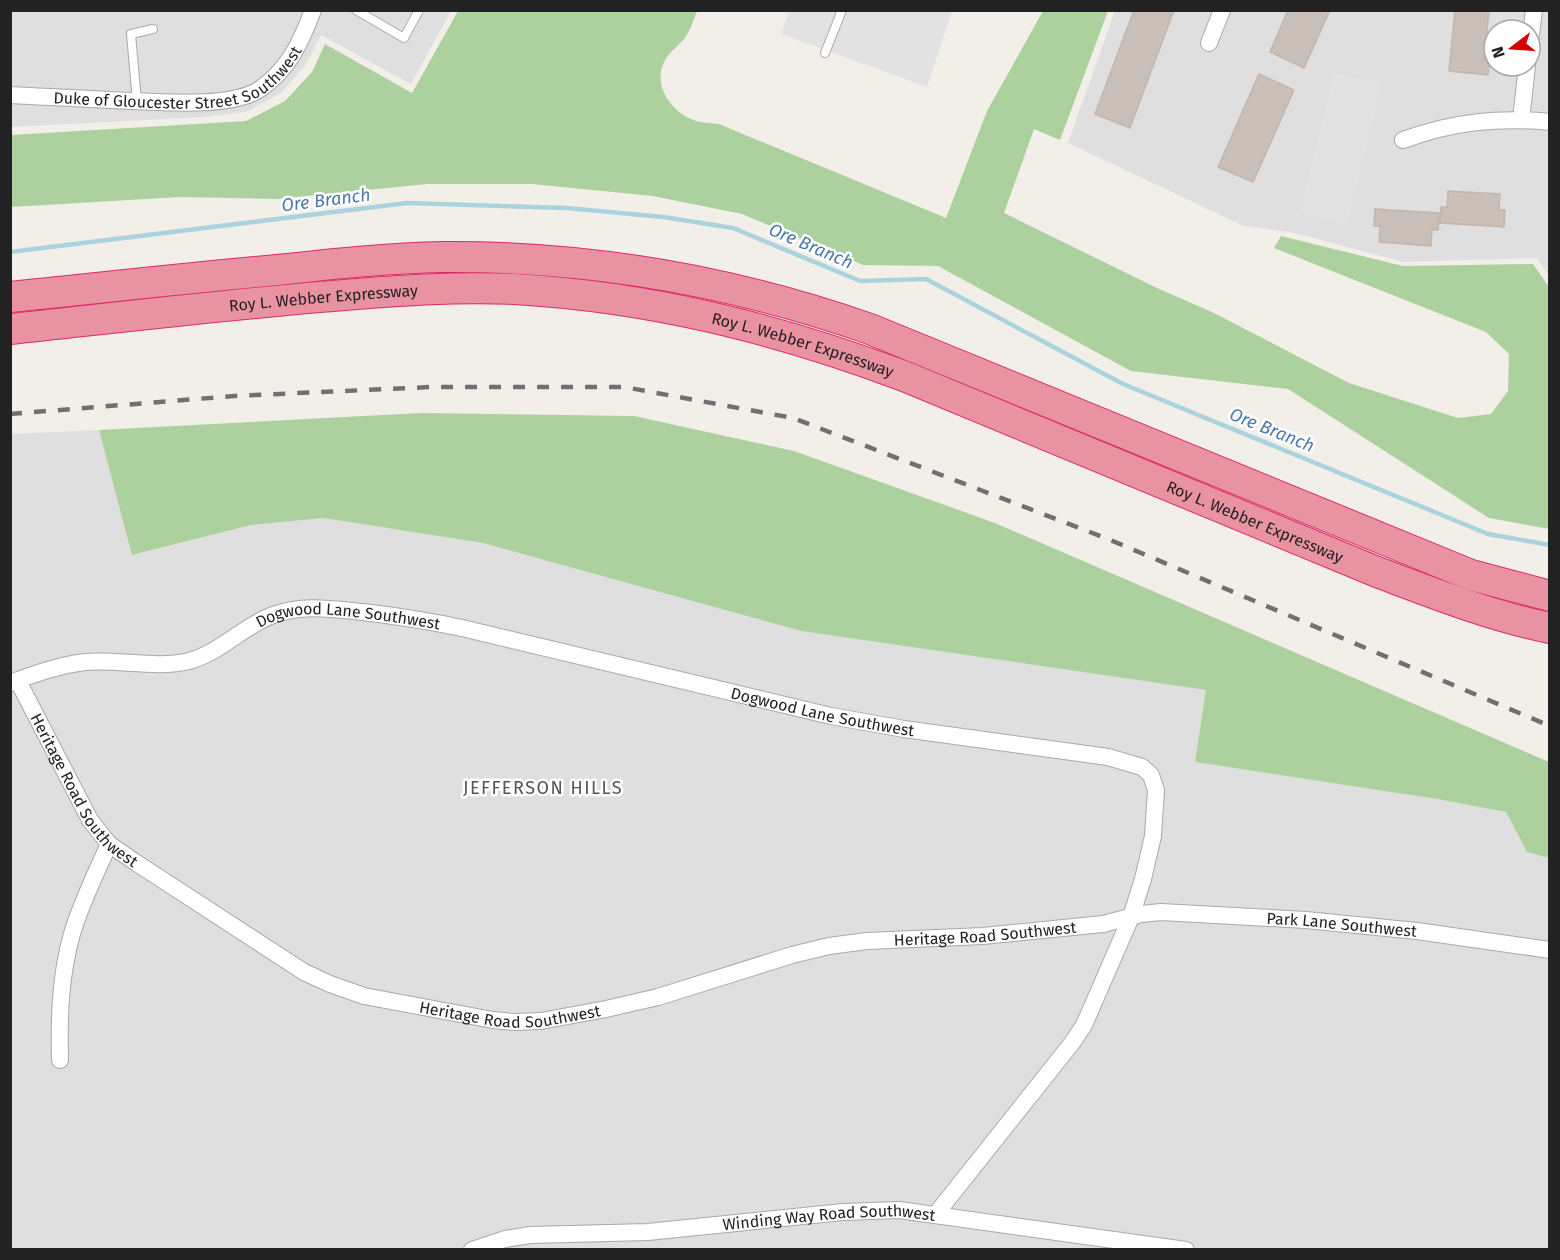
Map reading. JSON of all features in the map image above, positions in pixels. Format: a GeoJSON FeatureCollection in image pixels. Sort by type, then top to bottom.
{"type":"FeatureCollection","features":[{"type":"Feature","properties":{"kind":"highway","name":"Roy L. Webber Expressway"},"geometry":{"type":"LineString","coordinates":[[10,297],[380,260],[444,257],[571,263],[684,278],[814,309],[870,329],[1471,575],[1550,596]]}},
{"type":"Feature","properties":{"kind":"highway","name":"Roy L. Webber Expressway"},"geometry":{"type":"LineString","coordinates":[[10,329],[276,301],[382,292],[468,289],[584,295],[702,314],[777,332],[904,375],[1377,572],[1452,600],[1529,624],[1550,628]]}},
{"type":"Feature","properties":{"kind":"street","name":"Duke of Gloucester Street Southwest"},"geometry":{"type":"LineString","coordinates":[[10,95],[137,101],[226,100],[243,97],[259,90],[287,65],[298,48],[313,10]]}},
{"type":"Feature","properties":{"kind":"street"},"geometry":{"type":"LineString","coordinates":[[1209,43],[1222,10]]}},
{"type":"Feature","properties":{"kind":"street"},"geometry":{"type":"LineString","coordinates":[[1521,120],[1526,78]]}},
{"type":"Feature","properties":{"kind":"street"},"geometry":{"type":"LineString","coordinates":[[1403,140],[1458,124],[1494,120],[1550,122]]}},
{"type":"Feature","properties":{"kind":"street","name":"Dogwood Lane Southwest"},"geometry":{"type":"LineString","coordinates":[[14,682],[62,666],[87,662],[190,661],[206,655],[269,616],[296,609],[317,607],[413,618],[462,628],[831,716],[904,729],[1115,758],[1142,767],[1151,775],[1156,790],[1153,836],[1131,917],[1095,1000],[1072,1043],[936,1214]]}},
{"type":"Feature","properties":{"kind":"street","name":"Heritage Road Southwest"},"geometry":{"type":"LineString","coordinates":[[14,682],[90,820],[110,843],[221,920],[304,972],[364,996],[514,1022],[541,1021],[658,997],[792,955],[829,946],[867,941],[983,936],[1103,924],[1131,917]]}},
{"type":"Feature","properties":{"kind":"street"},"geometry":{"type":"LineString","coordinates":[[60,1060],[60,1007],[64,969],[72,933],[110,843]]}},
{"type":"Feature","properties":{"kind":"street","name":"Park Lane Southwest"},"geometry":{"type":"LineString","coordinates":[[1131,917],[1161,912],[1305,920],[1550,950]]}},
{"type":"Feature","properties":{"kind":"street","name":"Winding Way Road Southwest"},"geometry":{"type":"LineString","coordinates":[[472,1250],[505,1239],[530,1235],[617,1241],[843,1212],[899,1210],[1186,1250]]}},
{"type":"Feature","properties":{"kind":"lane"},"geometry":{"type":"LineString","coordinates":[[356,10],[404,38],[419,10]]}},
{"type":"Feature","properties":{"kind":"lane"},"geometry":{"type":"LineString","coordinates":[[825,53],[842,10]]}},
{"type":"Feature","properties":{"kind":"lane"},"geometry":{"type":"LineString","coordinates":[[137,101],[131,34],[153,29]]}},
{"type":"Feature","properties":{"kind":"shaded area"},"geometry":{"type":"Polygon","coordinates":[[[11,11],[451,11],[411,84],[321,35],[305,66],[281,93],[246,112],[205,117],[11,127],[11,11]]]}},
{"type":"Feature","properties":{"kind":"shaded area"},"geometry":{"type":"Polygon","coordinates":[[[789,11],[952,11],[927,87],[781,34],[789,11]]]}},
{"type":"Feature","properties":{"kind":"shaded area"},"geometry":{"type":"Polygon","coordinates":[[[1115,11],[1549,11],[1549,276],[1537,258],[1403,262],[1295,233],[1244,226],[1068,143],[1115,11]]]}},
{"type":"Feature","properties":{"kind":"shaded area"},"geometry":{"type":"Polygon","coordinates":[[[1496,11],[1520,11],[1519,18],[1495,18],[1496,11]]]}},
{"type":"Feature","properties":{"kind":"shaded area"},"geometry":{"type":"Polygon","coordinates":[[[1334,73],[1382,84],[1347,224],[1300,212],[1334,73]]]}},
{"type":"Feature","properties":{"kind":"shaded area"},"geometry":{"type":"Polygon","coordinates":[[[99,430],[133,555],[251,525],[322,518],[483,543],[801,631],[1207,690],[1195,762],[1437,799],[1506,812],[1527,852],[1549,858],[1549,1249],[11,1249],[10,434],[99,430]]]}},
{"type":"Feature","properties":{"kind":"green space"},"geometry":{"type":"Polygon","coordinates":[[[458,11],[697,11],[688,33],[664,62],[661,71],[662,88],[676,110],[694,120],[719,124],[946,218],[987,111],[1043,11],[1108,11],[1060,140],[1034,129],[1004,213],[1157,288],[1214,313],[1349,383],[1458,418],[1491,414],[1508,391],[1509,354],[1486,332],[1274,248],[1281,236],[1403,266],[1533,264],[1549,287],[1549,529],[1489,518],[1288,389],[1131,371],[938,266],[863,265],[742,214],[653,196],[532,184],[427,184],[277,199],[180,197],[11,207],[11,135],[246,121],[285,101],[312,72],[325,44],[412,93],[458,11]]]}},
{"type":"Feature","properties":{"kind":"green space"},"geometry":{"type":"Polygon","coordinates":[[[421,413],[634,416],[794,451],[995,523],[1549,762],[1549,858],[1527,852],[1506,812],[1437,799],[1195,762],[1206,690],[801,631],[483,543],[323,518],[251,525],[132,555],[99,430],[421,413]]]}},
{"type":"Feature","properties":{"kind":"building"},"geometry":{"type":"Polygon","coordinates":[[[1134,10],[1174,10],[1130,128],[1095,114],[1134,10]]]}},
{"type":"Feature","properties":{"kind":"building"},"geometry":{"type":"Polygon","coordinates":[[[1288,10],[1330,10],[1304,68],[1270,52],[1288,10]]]}},
{"type":"Feature","properties":{"kind":"building"},"geometry":{"type":"Polygon","coordinates":[[[1455,10],[1489,10],[1488,18],[1482,18],[1482,74],[1449,71],[1455,10]]]}},
{"type":"Feature","properties":{"kind":"building"},"geometry":{"type":"Polygon","coordinates":[[[1259,74],[1294,90],[1253,182],[1218,167],[1259,74]]]}},
{"type":"Feature","properties":{"kind":"building"},"geometry":{"type":"Polygon","coordinates":[[[1448,191],[1500,194],[1499,210],[1505,210],[1504,227],[1440,223],[1441,207],[1447,207],[1448,191]]]}},
{"type":"Feature","properties":{"kind":"building"},"geometry":{"type":"Polygon","coordinates":[[[1375,209],[1440,213],[1438,230],[1432,230],[1431,246],[1379,242],[1380,226],[1374,226],[1375,209]]]}},
{"type":"Feature","properties":{"kind":"waterway","name":"Ore Branch"},"geometry":{"type":"LineString","coordinates":[[10,252],[407,203],[567,208],[663,217],[733,228],[860,281],[926,279],[1123,384],[1488,534],[1550,545]]}},
{"type":"Feature","properties":{"kind":"railway"},"geometry":{"type":"LineString","coordinates":[[10,414],[234,396],[431,387],[624,387],[793,418],[1108,539],[1550,726]]}},
{"type":"Feature","properties":{"kind":"district","name":"JEFFERSON HILLS"},"geometry":{"type":"Point","coordinates":[543,788]}}]}
